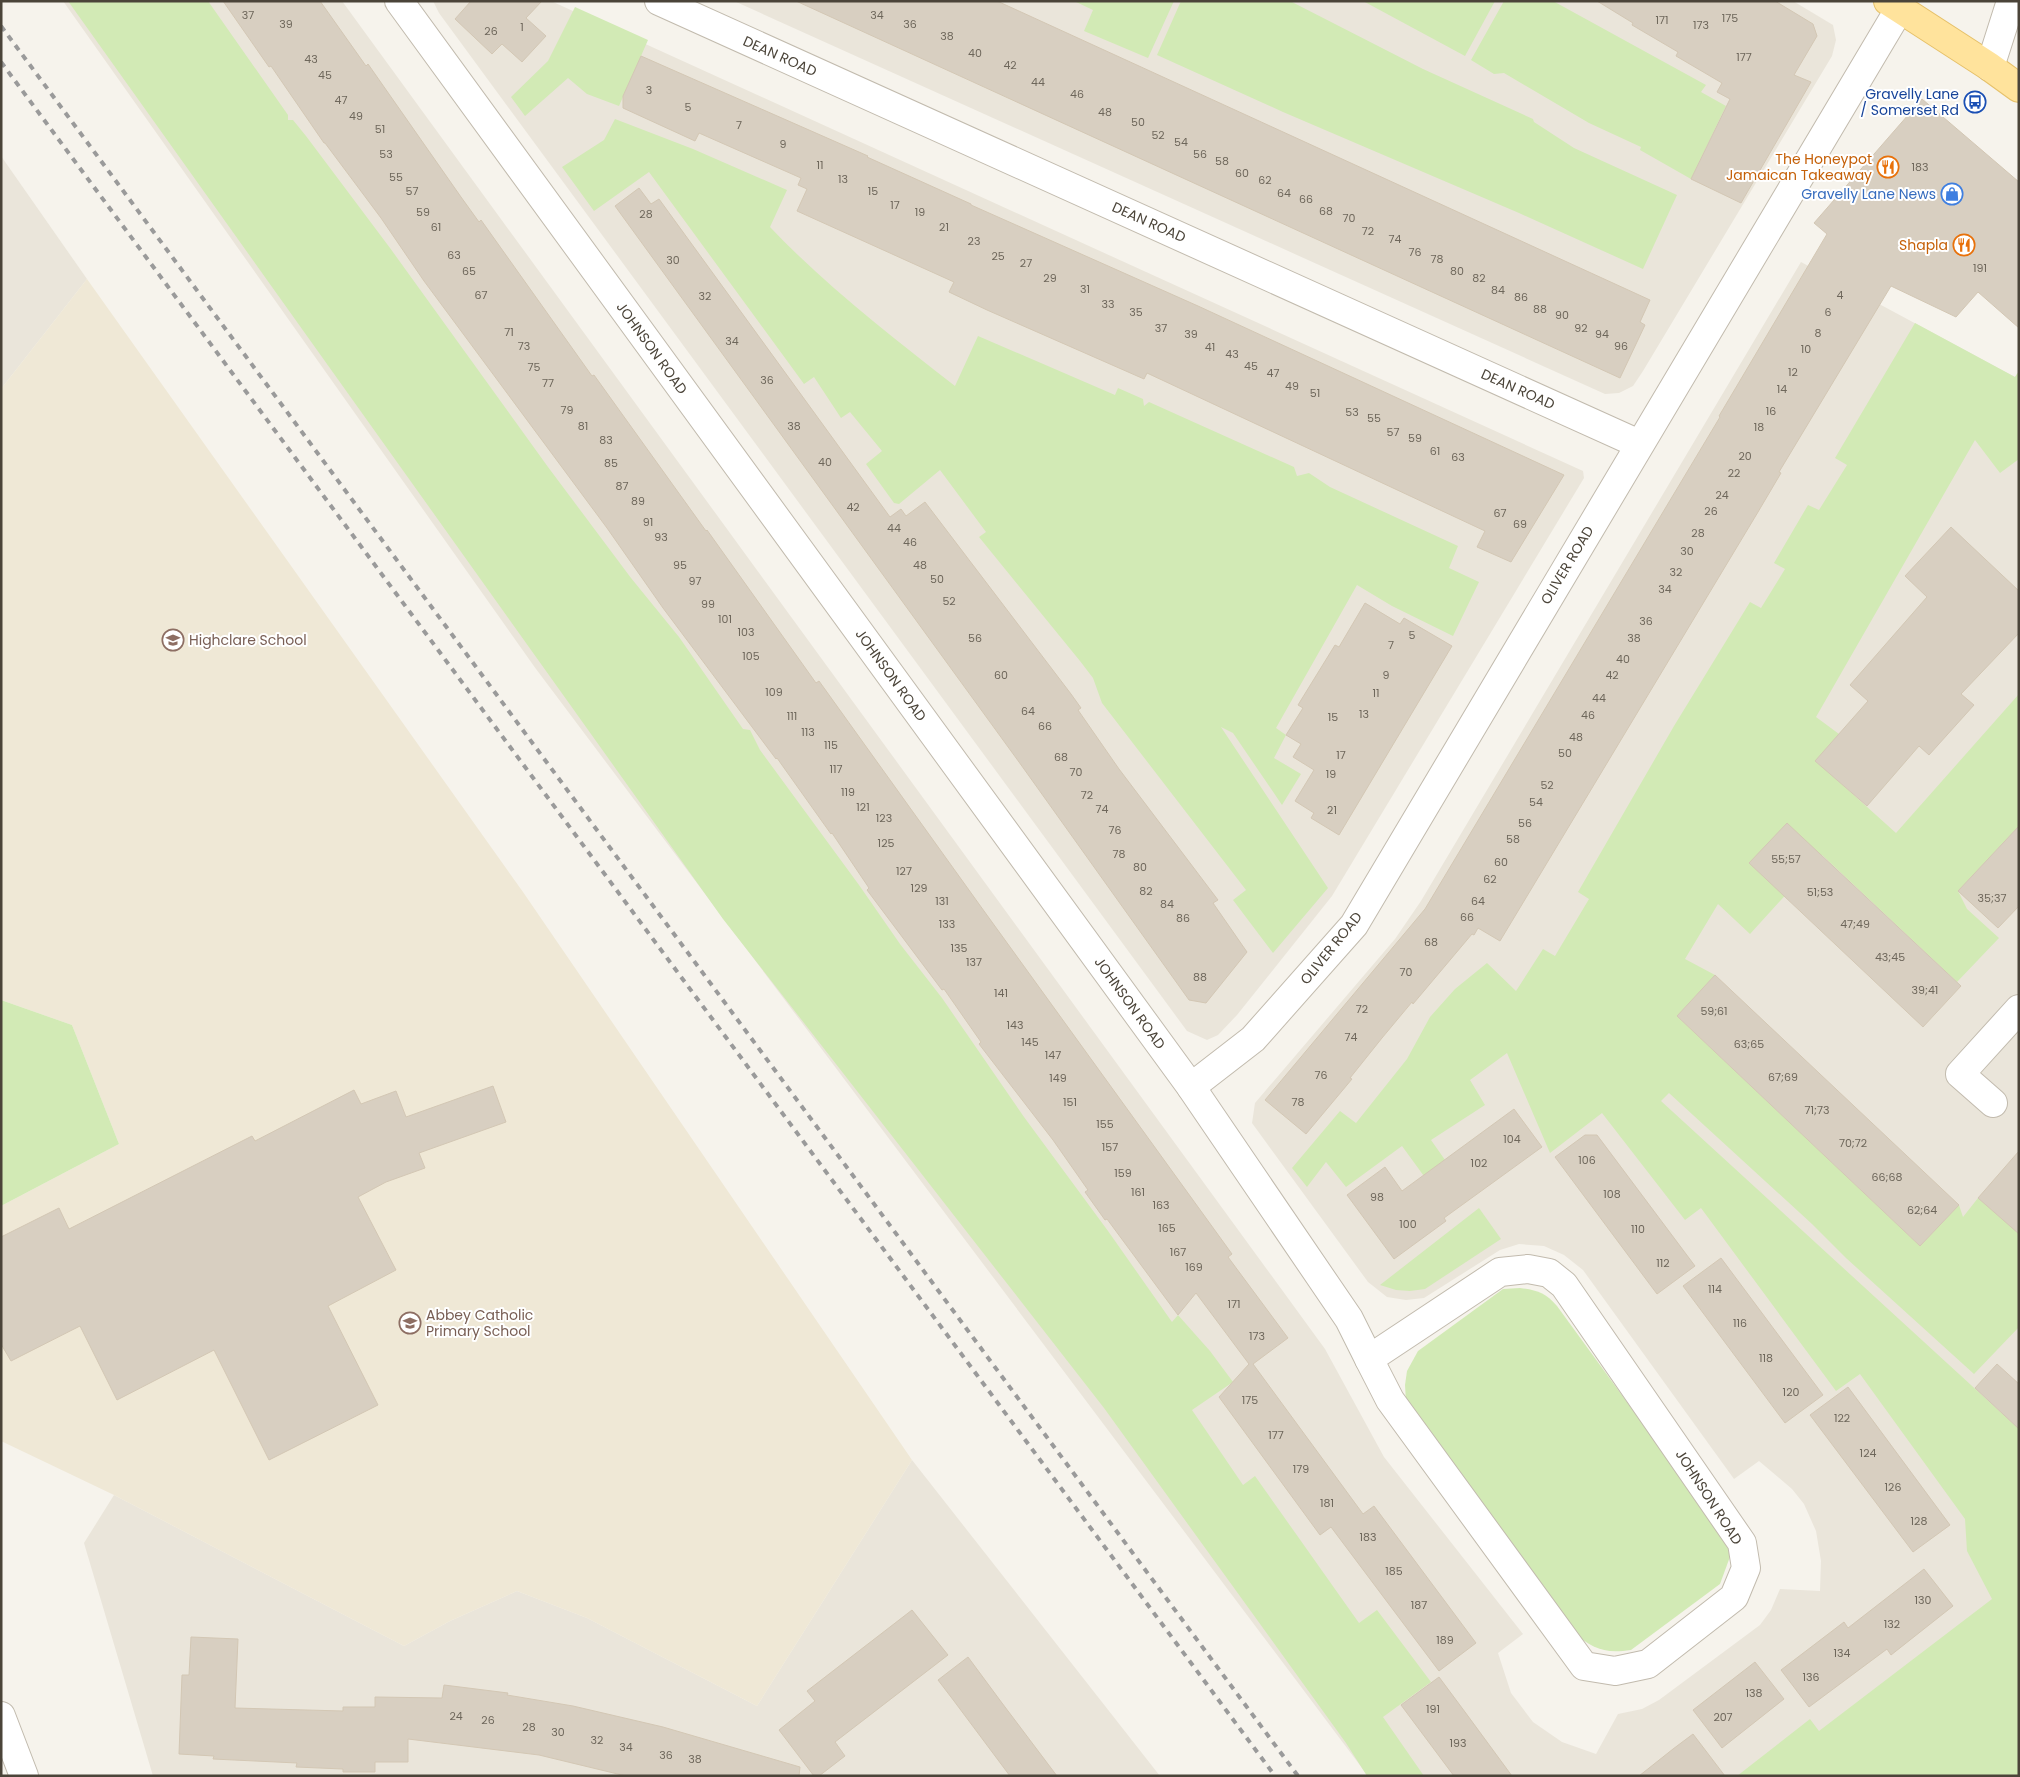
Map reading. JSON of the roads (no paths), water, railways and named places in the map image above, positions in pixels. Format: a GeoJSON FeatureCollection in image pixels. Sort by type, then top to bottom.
{"type":"FeatureCollection","features":[{"type":"Feature","properties":{"kind":"main road"},"geometry":{"type":"LineString","coordinates":[[1894,5],[2019,88]]}},
{"type":"Feature","properties":{"kind":"street","name":"JOHNSON ROAD"},"geometry":{"type":"LineString","coordinates":[[399,1],[1191,1087],[1349,1319],[1369,1359],[1390,1400],[1584,1666],[1615,1670],[1648,1664],[1734,1597],[1746,1568],[1742,1542],[1564,1284],[1549,1274],[1528,1268],[1500,1272],[1369,1359]]}},
{"type":"Feature","properties":{"kind":"street","name":"DEAN ROAD"},"geometry":{"type":"LineString","coordinates":[[658,1],[1639,444]]}},
{"type":"Feature","properties":{"kind":"street"},"geometry":{"type":"LineString","coordinates":[[1990,67],[2011,1]]}},
{"type":"Feature","properties":{"kind":"street","name":"OLIVER ROAD"},"geometry":{"type":"LineString","coordinates":[[1191,1087],[1253,1039],[1354,925],[1639,444],[1894,5]]}},
{"type":"Feature","properties":{"kind":"street"},"geometry":{"type":"LineString","coordinates":[[1993,1103],[1960,1074],[2019,1009]]}},
{"type":"Feature","properties":{"kind":"street"},"geometry":{"type":"LineString","coordinates":[[1,1716],[24,1776]]}},
{"type":"Feature","properties":{"kind":"railway"},"geometry":{"type":"LineString","coordinates":[[1,26],[1298,1776]]}},
{"type":"Feature","properties":{"kind":"railway"},"geometry":{"type":"LineString","coordinates":[[1,62],[1275,1776]]}},
{"type":"Feature","properties":{"kind":"place","name":"Gravelly Lane / Somerset Rd"},"geometry":{"type":"Point","coordinates":[1975,102]}},
{"type":"Feature","properties":{"kind":"place","name":"The Honeypot Jamaican Takeaway"},"geometry":{"type":"Point","coordinates":[1888,167]}},
{"type":"Feature","properties":{"kind":"place","name":"Gravelly Lane News"},"geometry":{"type":"Point","coordinates":[1952,194]}},
{"type":"Feature","properties":{"kind":"place","name":"Shapla"},"geometry":{"type":"Point","coordinates":[1964,245]}},
{"type":"Feature","properties":{"kind":"place","name":"Highclare School"},"geometry":{"type":"Point","coordinates":[173,640]}},
{"type":"Feature","properties":{"kind":"place","name":"Abbey Catholic Primary School"},"geometry":{"type":"Point","coordinates":[410,1323]}}]}
